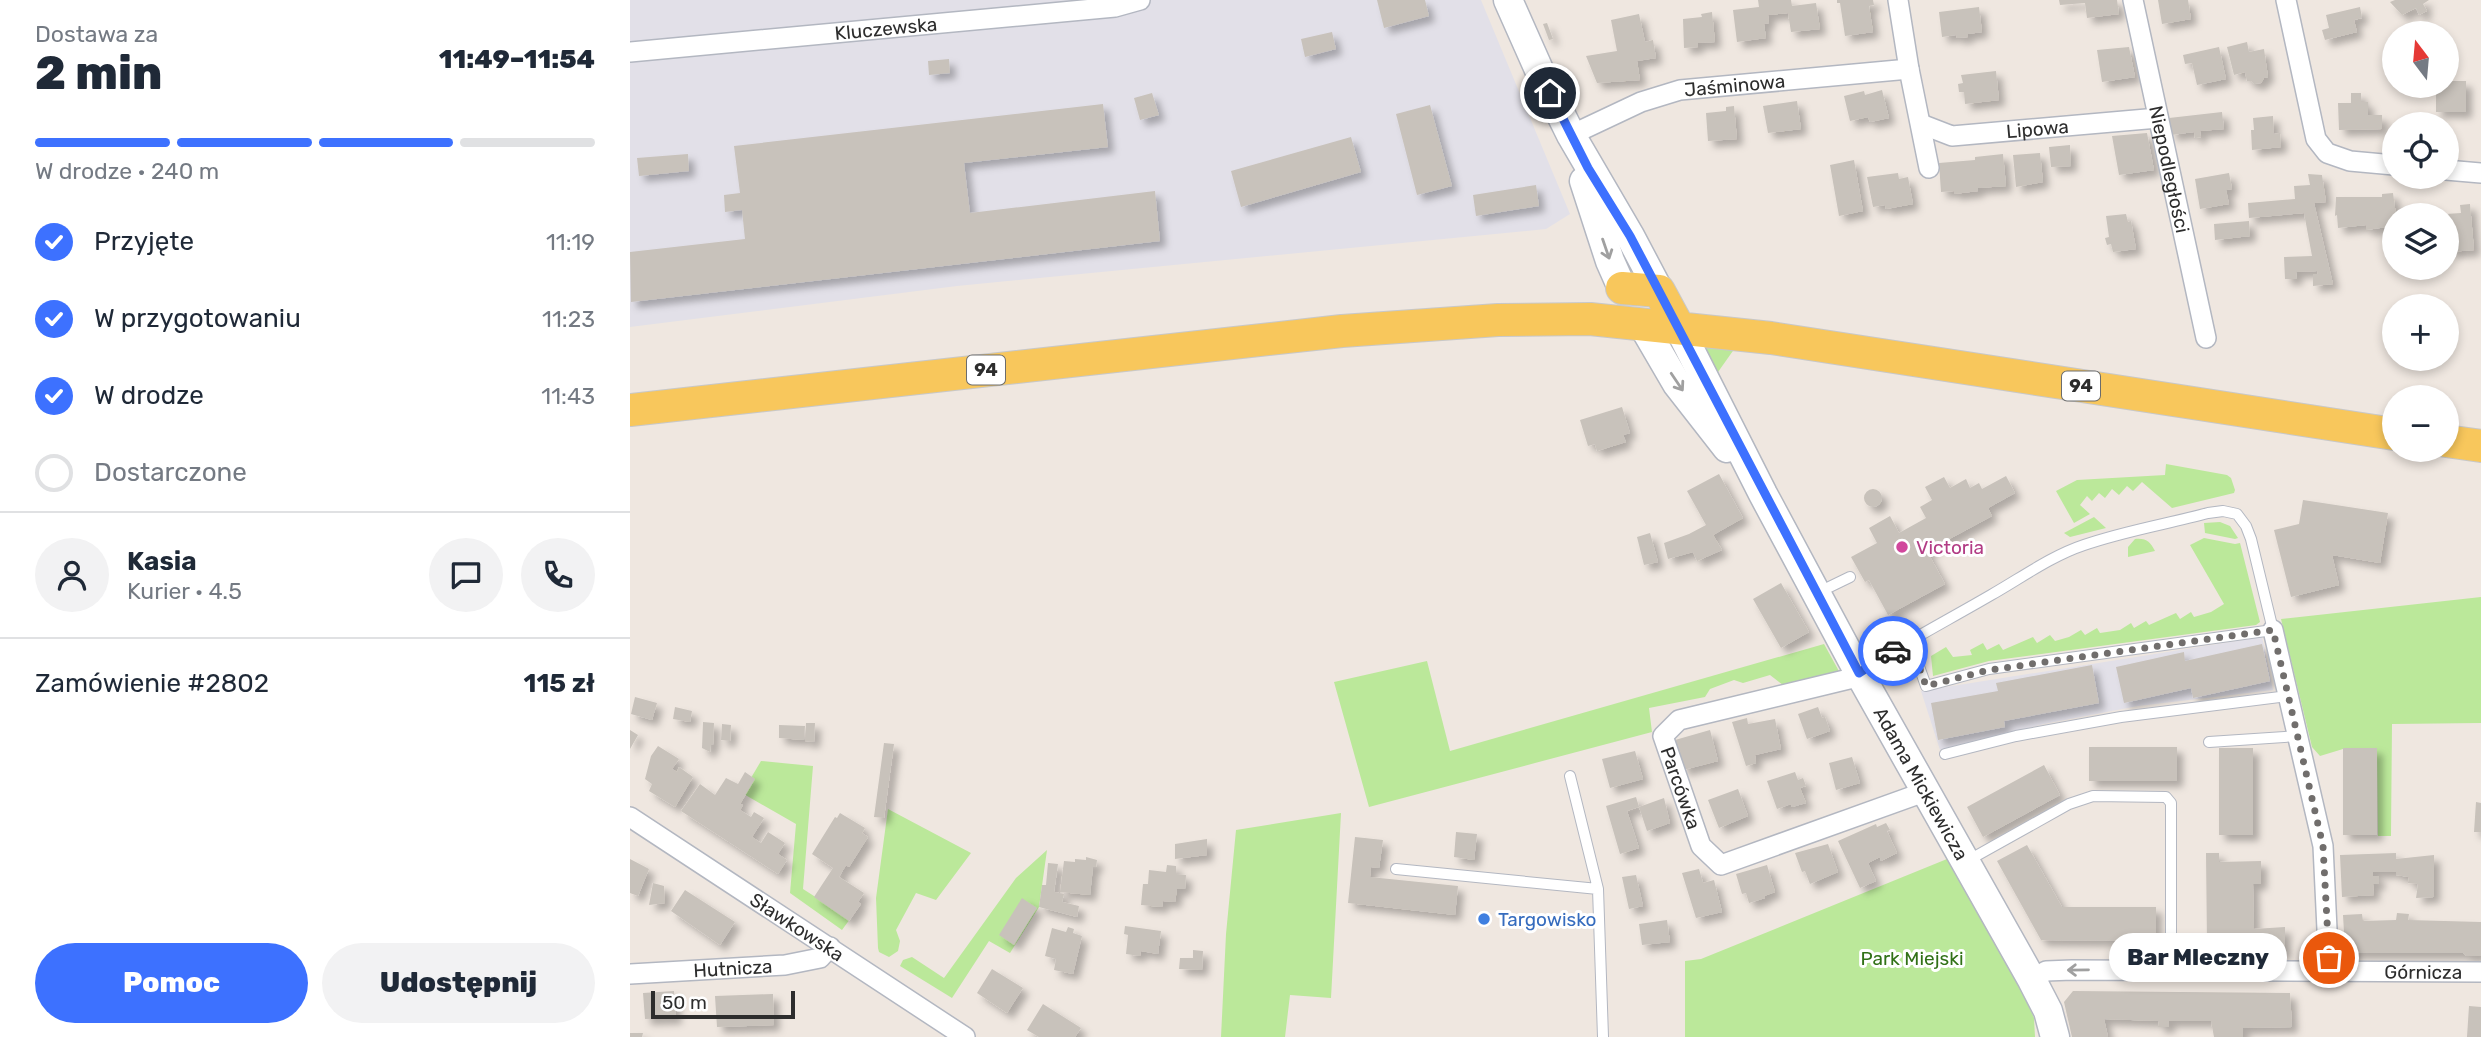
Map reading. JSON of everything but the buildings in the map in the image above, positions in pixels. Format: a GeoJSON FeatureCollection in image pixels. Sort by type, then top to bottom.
{"type":"FeatureCollection","features":[{"type":"Feature","properties":{"kind":"main road"},"geometry":{"type":"LineString","coordinates":[[1622,288],[1659,291],[1679,328]]}},
{"type":"Feature","properties":{"kind":"main road"},"geometry":{"type":"LineString","coordinates":[[1622,288],[1642,324]]}},
{"type":"Feature","properties":{"kind":"main road","name":"94"},"geometry":{"type":"LineString","coordinates":[[630,410],[1342,331],[1536,318],[1590,319],[1771,338],[2382,432]]}},
{"type":"Feature","properties":{"kind":"main road"},"geometry":{"type":"LineString","coordinates":[[2459,443],[2481,446]]}},
{"type":"Feature","properties":{"kind":"street","name":"Kluczewska"},"geometry":{"type":"LineString","coordinates":[[630,52],[1115,7],[1140,0]]}},
{"type":"Feature","properties":{"kind":"street"},"geometry":{"type":"LineString","coordinates":[[1508,0],[1571,135],[1659,291]]}},
{"type":"Feature","properties":{"kind":"street"},"geometry":{"type":"LineString","coordinates":[[1898,0],[1929,168]]}},
{"type":"Feature","properties":{"kind":"street","name":"Niepodległości"},"geometry":{"type":"LineString","coordinates":[[2133,0],[2206,338]]}},
{"type":"Feature","properties":{"kind":"street"},"geometry":{"type":"LineString","coordinates":[[2286,0],[2316,139],[2327,153],[2350,161],[2382,164]]}},
{"type":"Feature","properties":{"kind":"street","name":"Jaśminowa"},"geometry":{"type":"LineString","coordinates":[[1571,135],[1641,103],[1680,90],[1909,69]]}},
{"type":"Feature","properties":{"kind":"street","name":"Lipowa"},"geometry":{"type":"LineString","coordinates":[[1921,124],[1952,136],[2158,118]]}},
{"type":"Feature","properties":{"kind":"street"},"geometry":{"type":"LineString","coordinates":[[1571,135],[1602,240],[1622,288]]}},
{"type":"Feature","properties":{"kind":"street"},"geometry":{"type":"LineString","coordinates":[[2459,171],[2481,173]]}},
{"type":"Feature","properties":{"kind":"street","name":"Adama Mickiewicza"},"geometry":{"type":"LineString","coordinates":[[1642,324],[1677,384],[1763,494]]}},
{"type":"Feature","properties":{"kind":"street","name":"Adama Mickiewicza"},"geometry":{"type":"LineString","coordinates":[[1679,328],[1763,494],[1859,673],[2032,980],[2048,1011],[2055,1037]]}},
{"type":"Feature","properties":{"kind":"street"},"geometry":{"type":"LineString","coordinates":[[2273,630],[2323,846],[2329,971]]}},
{"type":"Feature","properties":{"kind":"street","name":"Parcówka"},"geometry":{"type":"LineString","coordinates":[[1859,673],[1849,679],[1679,720],[1662,736],[1701,846],[1721,865],[1927,791]]}},
{"type":"Feature","properties":{"kind":"street","name":"Sławkowska"},"geometry":{"type":"LineString","coordinates":[[630,817],[965,1037]]}},
{"type":"Feature","properties":{"kind":"street","name":"Hutnicza"},"geometry":{"type":"LineString","coordinates":[[630,974],[785,965],[820,958],[830,947]]}},
{"type":"Feature","properties":{"kind":"street","name":"Górnicza"},"geometry":{"type":"LineString","coordinates":[[2032,980],[2046,971],[2481,972]]}},
{"type":"Feature","properties":{"kind":"lane"},"geometry":{"type":"LineString","coordinates":[[1859,673],[1910,641],[2085,544],[2208,513],[2237,514],[2246,526],[2273,630],[1989,670],[1926,686],[1910,641]]}},
{"type":"Feature","properties":{"kind":"lane"},"geometry":{"type":"LineString","coordinates":[[1816,593],[1850,577]]}},
{"type":"Feature","properties":{"kind":"lane"},"geometry":{"type":"LineString","coordinates":[[1945,754],[2017,736],[2121,717],[2288,696]]}},
{"type":"Feature","properties":{"kind":"lane"},"geometry":{"type":"LineString","coordinates":[[2209,742],[2299,736]]}},
{"type":"Feature","properties":{"kind":"lane"},"geometry":{"type":"LineString","coordinates":[[1570,776],[1598,889],[1603,1037]]}},
{"type":"Feature","properties":{"kind":"lane"},"geometry":{"type":"LineString","coordinates":[[1967,861],[2069,804],[2093,796],[2166,797],[2171,803],[2171,970]]}},
{"type":"Feature","properties":{"kind":"lane"},"geometry":{"type":"LineString","coordinates":[[1396,869],[1598,889]]}},
{"type":"Feature","properties":{"kind":"shaded area"},"geometry":{"type":"Polygon","coordinates":[[[630,0],[1481,0],[1570,214],[1546,229],[957,286],[630,327],[630,0]]]}},
{"type":"Feature","properties":{"kind":"shaded area"},"geometry":{"type":"Polygon","coordinates":[[[2262,637],[2273,690],[2138,706],[2044,724],[1940,750],[1921,691],[2262,637]]]}},
{"type":"Feature","properties":{"kind":"green space"},"geometry":{"type":"Polygon","coordinates":[[[1697,343],[1735,348],[1718,372],[1712,372],[1697,343]]]}},
{"type":"Feature","properties":{"kind":"green space"},"geometry":{"type":"Polygon","coordinates":[[[2166,464],[2227,475],[2231,478],[2234,493],[2172,508],[2142,482],[2133,491],[2127,486],[2119,495],[2112,489],[2105,498],[2099,493],[2092,501],[2087,496],[2080,505],[2090,514],[2074,523],[2056,491],[2077,480],[2165,475],[2166,464]]]}},
{"type":"Feature","properties":{"kind":"green space"},"geometry":{"type":"Polygon","coordinates":[[[2094,517],[2106,528],[2070,537],[2064,533],[2094,517]]]}},
{"type":"Feature","properties":{"kind":"green space"},"geometry":{"type":"Polygon","coordinates":[[[2220,522],[2230,526],[2238,538],[2205,533],[2204,523],[2220,522]]]}},
{"type":"Feature","properties":{"kind":"green space"},"geometry":{"type":"Polygon","coordinates":[[[2204,538],[2240,543],[2260,622],[2256,625],[1989,661],[1933,676],[1931,656],[1946,647],[1953,657],[1972,655],[1970,650],[1983,643],[1987,650],[1999,644],[2003,650],[2033,637],[2037,643],[2050,635],[2055,641],[2081,630],[2085,635],[2097,628],[2100,633],[2120,630],[2131,623],[2134,628],[2146,621],[2149,625],[2176,613],[2180,619],[2191,612],[2194,617],[2211,612],[2224,604],[2190,545],[2204,538]]]}},
{"type":"Feature","properties":{"kind":"green space"},"geometry":{"type":"Polygon","coordinates":[[[2135,539],[2148,541],[2155,551],[2128,557],[2128,547],[2135,539]]]}},
{"type":"Feature","properties":{"kind":"green space"},"geometry":{"type":"Polygon","coordinates":[[[2481,597],[2481,723],[2392,724],[2391,836],[2378,836],[2377,749],[2343,749],[2320,756],[2312,747],[2281,619],[2481,597]]]}},
{"type":"Feature","properties":{"kind":"green space"},"geometry":{"type":"Polygon","coordinates":[[[1824,644],[1840,673],[1783,685],[1770,675],[1743,683],[1734,680],[1710,689],[1705,697],[1649,708],[1652,732],[1369,807],[1334,682],[1427,661],[1450,751],[1824,644]]]}},
{"type":"Feature","properties":{"kind":"green space"},"geometry":{"type":"Polygon","coordinates":[[[761,761],[813,766],[803,889],[850,919],[842,930],[790,893],[796,824],[742,793],[761,761]]]}},
{"type":"Feature","properties":{"kind":"green space"},"geometry":{"type":"Polygon","coordinates":[[[888,809],[971,853],[936,900],[916,893],[896,930],[900,941],[898,951],[889,957],[879,952],[878,948],[876,898],[888,809]]]}},
{"type":"Feature","properties":{"kind":"green space"},"geometry":{"type":"Polygon","coordinates":[[[1341,813],[1331,998],[1290,995],[1285,1037],[1221,1037],[1226,934],[1236,830],[1341,813]]]}},
{"type":"Feature","properties":{"kind":"green space"},"geometry":{"type":"Polygon","coordinates":[[[1047,850],[1039,907],[1010,953],[989,941],[952,998],[900,966],[903,960],[912,957],[944,978],[1016,878],[1047,850]]]}},
{"type":"Feature","properties":{"kind":"green space","name":"Park Miejski"},"geometry":{"type":"Polygon","coordinates":[[[1947,859],[2020,986],[2034,1018],[2035,1037],[1685,1037],[1685,961],[1701,959],[1947,859]]]}},
{"type":"Feature","properties":{"kind":"way so far"},"geometry":{"type":"LineString","coordinates":[[1893,651],[1910,641],[1926,686],[1989,670],[2273,630],[2323,846],[2329,958]]}},
{"type":"Feature","properties":{"kind":"place","name":"Victoria"},"geometry":{"type":"Point","coordinates":[1902,547]}},
{"type":"Feature","properties":{"kind":"place","name":"Targowisko"},"geometry":{"type":"Point","coordinates":[1484,919]}},
{"type":"Feature","properties":{"kind":"place","name":"Bar Mleczny"},"geometry":{"type":"Point","coordinates":[2329,958]}},
{"type":"Feature","properties":{"kind":"route"},"geometry":{"type":"LineString","coordinates":[[1550,93],[1588,168],[1630,236],[1859,673],[1893,651]]}}]}
